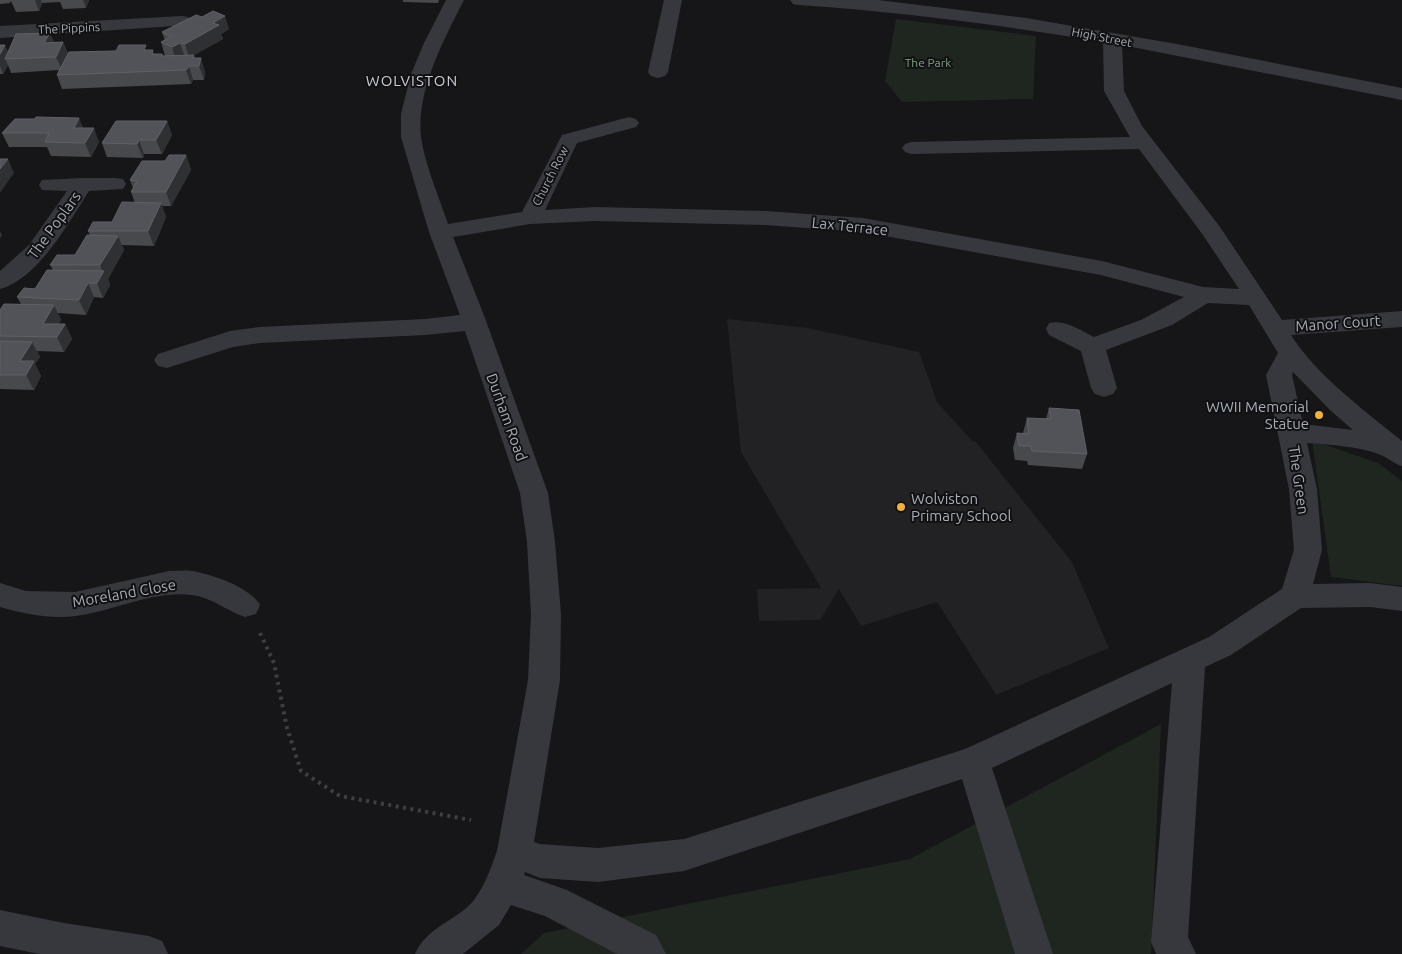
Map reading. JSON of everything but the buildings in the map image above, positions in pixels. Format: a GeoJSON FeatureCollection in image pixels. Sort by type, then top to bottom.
{"type":"FeatureCollection","features":[{"type":"Feature","properties":{"kind":"street","name":"Durham Road"},"geometry":{"type":"LineString","coordinates":[[434,954],[486,913],[503,885],[515,851],[544,680],[546,614],[541,542],[534,492],[440,232],[411,137],[411,114],[421,74],[433,43],[455,0]]}},
{"type":"Feature","properties":{"kind":"street"},"geometry":{"type":"LineString","coordinates":[[658,72],[673,0]]}},
{"type":"Feature","properties":{"kind":"street","name":"High Street"},"geometry":{"type":"LineString","coordinates":[[798,0],[890,6],[965,14],[1112,39],[1402,94]]}},
{"type":"Feature","properties":{"kind":"street","name":"The Pippins"},"geometry":{"type":"LineString","coordinates":[[0,32],[182,21]]}},
{"type":"Feature","properties":{"kind":"street"},"geometry":{"type":"LineString","coordinates":[[128,43],[137,24]]}},
{"type":"Feature","properties":{"kind":"street"},"geometry":{"type":"LineString","coordinates":[[1112,39],[1114,91],[1133,127],[1212,232],[1256,297],[1290,353],[1339,404],[1397,452]]}},
{"type":"Feature","properties":{"kind":"street","name":"Church Row"},"geometry":{"type":"LineString","coordinates":[[530,217],[569,139],[630,123]]}},
{"type":"Feature","properties":{"kind":"street"},"geometry":{"type":"LineString","coordinates":[[912,148],[1145,144]]}},
{"type":"Feature","properties":{"kind":"street","name":"The Poplars"},"geometry":{"type":"LineString","coordinates":[[50,184],[115,184]]}},
{"type":"Feature","properties":{"kind":"street","name":"The Poplars"},"geometry":{"type":"LineString","coordinates":[[0,282],[14,274],[36,254],[83,184]]}},
{"type":"Feature","properties":{"kind":"street","name":"Lax Terrace"},"geometry":{"type":"LineString","coordinates":[[440,232],[530,217],[596,214],[674,215],[863,225],[1102,268],[1203,295],[1256,297]]}},
{"type":"Feature","properties":{"kind":"street"},"geometry":{"type":"LineString","coordinates":[[1092,346],[1162,322],[1184,311],[1203,295]]}},
{"type":"Feature","properties":{"kind":"street","name":"Manor Court"},"geometry":{"type":"LineString","coordinates":[[1275,328],[1402,319]]}},
{"type":"Feature","properties":{"kind":"street"},"geometry":{"type":"LineString","coordinates":[[167,360],[230,339],[260,335],[425,327],[473,322]]}},
{"type":"Feature","properties":{"kind":"street"},"geometry":{"type":"LineString","coordinates":[[1058,328],[1092,346],[1104,388]]}},
{"type":"Feature","properties":{"kind":"street","name":"The Green"},"geometry":{"type":"LineString","coordinates":[[1290,353],[1279,375],[1303,488],[1308,550],[1295,596]]}},
{"type":"Feature","properties":{"kind":"street"},"geometry":{"type":"LineString","coordinates":[[1292,434],[1357,438],[1397,452]]}},
{"type":"Feature","properties":{"kind":"street","name":"Moreland Close"},"geometry":{"type":"LineString","coordinates":[[0,596],[26,603],[75,604],[169,584],[192,583],[210,587],[245,604]]}},
{"type":"Feature","properties":{"kind":"street"},"geometry":{"type":"LineString","coordinates":[[515,851],[540,861],[598,865],[684,855],[972,761],[1220,646],[1295,596],[1370,595],[1402,599]]}},
{"type":"Feature","properties":{"kind":"street"},"geometry":{"type":"LineString","coordinates":[[1177,954],[1169,942],[1190,660]]}},
{"type":"Feature","properties":{"kind":"street"},"geometry":{"type":"LineString","coordinates":[[972,761],[1034,954]]}},
{"type":"Feature","properties":{"kind":"street"},"geometry":{"type":"LineString","coordinates":[[503,885],[554,902],[643,948],[647,954]]}},
{"type":"Feature","properties":{"kind":"street"},"geometry":{"type":"LineString","coordinates":[[0,928],[54,947],[149,954]]}},
{"type":"Feature","properties":{"kind":"path"},"geometry":{"type":"LineString","coordinates":[[245,604],[274,663],[287,728],[301,771],[340,796],[471,820]]}},
{"type":"Feature","properties":{"kind":"shaded area","name":"Wolviston Primary School"},"geometry":{"type":"Polygon","coordinates":[[[727,319],[808,328],[919,352],[937,402],[973,442],[975,441],[1072,562],[1109,648],[996,695],[937,602],[861,626],[839,589],[820,620],[759,621],[757,589],[821,588],[741,452],[727,319]]]}},
{"type":"Feature","properties":{"kind":"green space","name":"The Park"},"geometry":{"type":"Polygon","coordinates":[[[896,19],[1036,36],[1033,99],[902,102],[885,81],[896,19]]]}},
{"type":"Feature","properties":{"kind":"green space"},"geometry":{"type":"Polygon","coordinates":[[[1312,440],[1378,463],[1402,481],[1402,586],[1331,577],[1312,440]]]}},
{"type":"Feature","properties":{"kind":"green space"},"geometry":{"type":"Polygon","coordinates":[[[1161,724],[1151,954],[521,954],[544,933],[910,859],[1161,724]]]}},
{"type":"Feature","properties":{"kind":"place","name":"WWII Memorial Statue"},"geometry":{"type":"Point","coordinates":[1319,415]}},
{"type":"Feature","properties":{"kind":"place","name":"Wolviston Primary School"},"geometry":{"type":"Point","coordinates":[901,507]}},
{"type":"Feature","properties":{"kind":"district","name":"WOLVISTON"},"geometry":{"type":"Point","coordinates":[412,80]}}]}
